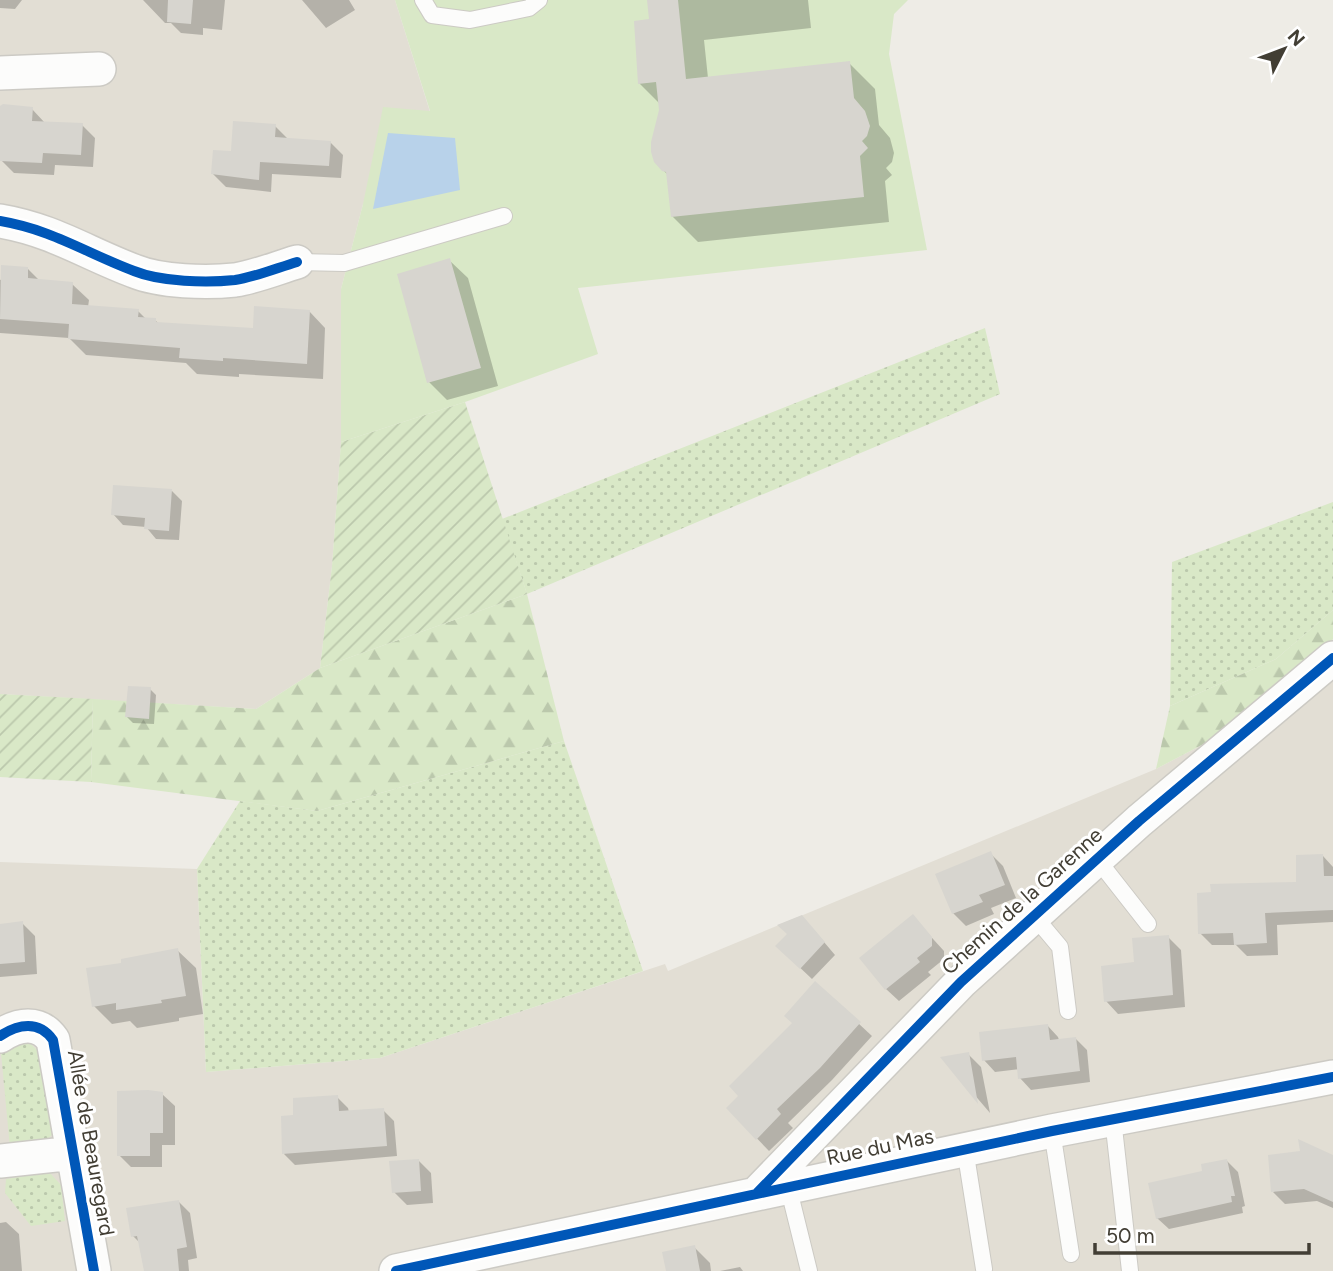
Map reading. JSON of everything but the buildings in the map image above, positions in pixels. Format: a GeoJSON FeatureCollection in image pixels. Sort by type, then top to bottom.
{"type":"FeatureCollection","features":[{"type":"Feature","properties":{"kind":"street"},"geometry":{"type":"LineString","coordinates":[[0,73],[99,69]]}},
{"type":"Feature","properties":{"kind":"street"},"geometry":{"type":"LineString","coordinates":[[0,221],[28,226],[72,242],[137,272],[182,280],[236,279],[296,262]]}},
{"type":"Feature","properties":{"kind":"street","name":"Chemin de la Garenne"},"geometry":{"type":"LineString","coordinates":[[772,1190],[961,982],[1097,859],[1333,659]]}},
{"type":"Feature","properties":{"kind":"street","name":"Allée de Beauregard"},"geometry":{"type":"LineString","coordinates":[[0,1036],[13,1028],[36,1027],[46,1031],[53,1040],[94,1271]]}},
{"type":"Feature","properties":{"kind":"street","name":"Rue du Mas"},"geometry":{"type":"LineString","coordinates":[[396,1271],[965,1149],[1333,1077]]}},
{"type":"Feature","properties":{"kind":"street","name":"Allée de Beauregard"},"geometry":{"type":"LineString","coordinates":[[0,1161],[74,1153]]}},
{"type":"Feature","properties":{"kind":"lane"},"geometry":{"type":"LineString","coordinates":[[423,0],[432,15],[471,20],[529,8],[539,0]]}},
{"type":"Feature","properties":{"kind":"lane"},"geometry":{"type":"LineString","coordinates":[[296,262],[344,263],[505,216]]}},
{"type":"Feature","properties":{"kind":"lane"},"geometry":{"type":"LineString","coordinates":[[1097,859],[1148,923]]}},
{"type":"Feature","properties":{"kind":"lane"},"geometry":{"type":"LineString","coordinates":[[1034,916],[1060,947],[1068,1011]]}},
{"type":"Feature","properties":{"kind":"lane"},"geometry":{"type":"LineString","coordinates":[[1113,1119],[1130,1271]]}},
{"type":"Feature","properties":{"kind":"lane"},"geometry":{"type":"LineString","coordinates":[[1052,1131],[1071,1254]]}},
{"type":"Feature","properties":{"kind":"lane"},"geometry":{"type":"LineString","coordinates":[[965,1149],[984,1269]]}},
{"type":"Feature","properties":{"kind":"lane"},"geometry":{"type":"LineString","coordinates":[[772,1190],[809,1271]]}},
{"type":"Feature","properties":{"kind":"shaded area"},"geometry":{"type":"Polygon","coordinates":[[[0,0],[395,0],[430,112],[363,204],[341,289],[341,442],[332,566],[320,668],[256,709],[0,694],[0,0]]]}},
{"type":"Feature","properties":{"kind":"shaded area"},"geometry":{"type":"Polygon","coordinates":[[[1333,639],[1333,1271],[0,1271],[0,862],[197,869],[206,1072],[380,1058],[665,964],[668,971],[1156,769],[1217,737],[1333,639]]]}},
{"type":"Feature","properties":{"kind":"green space"},"geometry":{"type":"Polygon","coordinates":[[[395,0],[908,0],[894,14],[889,54],[927,250],[578,288],[598,354],[465,402],[341,442],[341,289],[363,204],[383,107],[430,111],[395,0]]]}},
{"type":"Feature","properties":{"kind":"green space"},"geometry":{"type":"Polygon","coordinates":[[[985,328],[1000,394],[527,594],[502,519],[985,328]]]}},
{"type":"Feature","properties":{"kind":"green space"},"geometry":{"type":"Polygon","coordinates":[[[465,402],[527,594],[320,668],[332,566],[341,442],[465,402]]]}},
{"type":"Feature","properties":{"kind":"green space"},"geometry":{"type":"Polygon","coordinates":[[[1333,502],[1333,610],[1276,659],[1170,706],[1172,562],[1333,502]]]}},
{"type":"Feature","properties":{"kind":"green space"},"geometry":{"type":"Polygon","coordinates":[[[527,594],[564,741],[317,811],[91,782],[93,699],[256,709],[320,668],[527,594]]]}},
{"type":"Feature","properties":{"kind":"green space"},"geometry":{"type":"Polygon","coordinates":[[[1333,610],[1333,639],[1217,737],[1156,769],[1170,706],[1276,659],[1333,610]]]}},
{"type":"Feature","properties":{"kind":"green space"},"geometry":{"type":"Polygon","coordinates":[[[0,694],[93,699],[91,782],[0,777],[0,694]]]}},
{"type":"Feature","properties":{"kind":"green space"},"geometry":{"type":"Polygon","coordinates":[[[564,741],[643,971],[380,1058],[206,1072],[197,869],[240,801],[317,811],[564,741]]]}},
{"type":"Feature","properties":{"kind":"green space"},"geometry":{"type":"Polygon","coordinates":[[[27,1040],[38,1051],[54,1133],[37,1149],[10,1148],[1,1053],[12,1043],[27,1040]]]}},
{"type":"Feature","properties":{"kind":"green space"},"geometry":{"type":"Polygon","coordinates":[[[49,1172],[61,1185],[65,1221],[31,1226],[5,1193],[6,1179],[49,1172]]]}},
{"type":"Feature","properties":{"kind":"water"},"geometry":{"type":"Polygon","coordinates":[[[388,133],[455,138],[460,190],[373,209],[388,133]]]}},
{"type":"Feature","properties":{"kind":"cycle path"},"geometry":{"type":"LineString","coordinates":[[0,221],[37,230],[145,275],[170,279],[235,280],[297,262]]}},
{"type":"Feature","properties":{"kind":"cycle path"},"geometry":{"type":"LineString","coordinates":[[757,1193],[961,982],[1139,821],[1333,658]]}},
{"type":"Feature","properties":{"kind":"cycle path"},"geometry":{"type":"LineString","coordinates":[[0,1036],[28,1026],[41,1029],[53,1040],[94,1271]]}},
{"type":"Feature","properties":{"kind":"cycle path"},"geometry":{"type":"LineString","coordinates":[[396,1271],[1052,1131],[1333,1077]]}}]}
